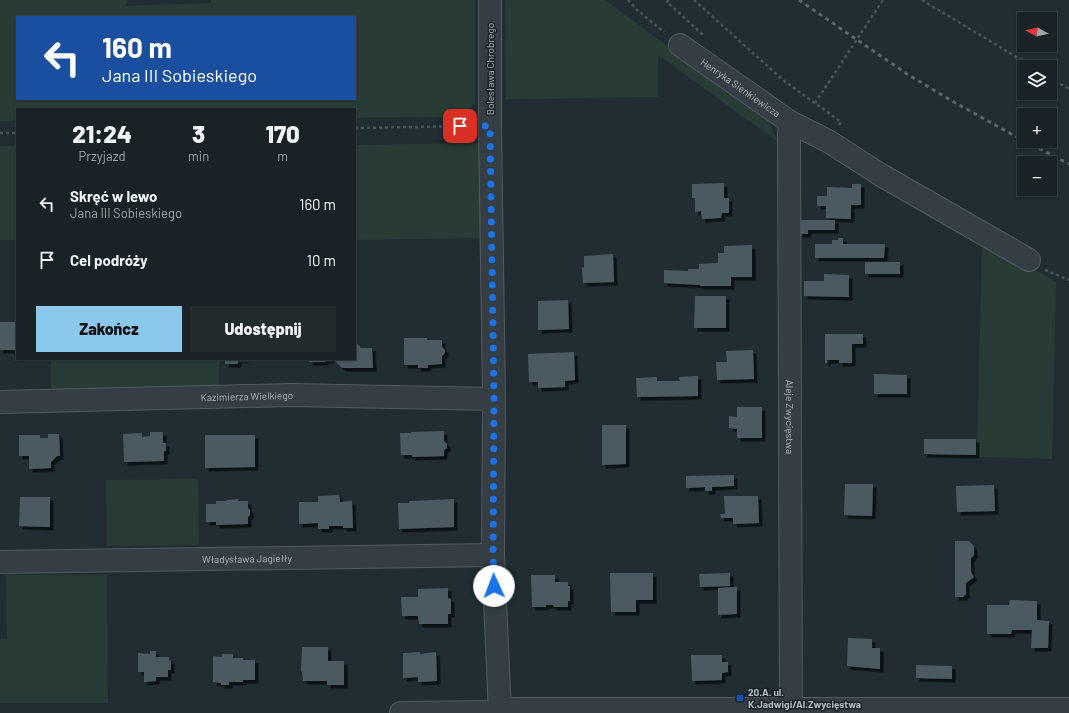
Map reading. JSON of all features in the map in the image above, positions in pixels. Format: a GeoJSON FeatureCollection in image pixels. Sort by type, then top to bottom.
{"type":"FeatureCollection","features":[{"type":"Feature","properties":{"kind":"street","name":"Bolesława Chrobrego"},"geometry":{"type":"LineString","coordinates":[[490,0],[490,126],[494,399],[493,555],[500,712]]}},
{"type":"Feature","properties":{"kind":"street","name":"Henryka Sienkiewicza"},"geometry":{"type":"LineString","coordinates":[[680,45],[790,122],[828,141],[861,163],[1029,260]]}},
{"type":"Feature","properties":{"kind":"street","name":"Aleje Zwycięstwa"},"geometry":{"type":"LineString","coordinates":[[790,122],[791,711]]}},
{"type":"Feature","properties":{"kind":"street","name":"Kazimierza Wielkiego"},"geometry":{"type":"LineString","coordinates":[[0,402],[291,395],[494,399]]}},
{"type":"Feature","properties":{"kind":"street","name":"Władysława Jagiełły"},"geometry":{"type":"LineString","coordinates":[[0,562],[493,555]]}},
{"type":"Feature","properties":{"kind":"street"},"geometry":{"type":"LineString","coordinates":[[400,713],[500,712],[513,709],[791,711],[1069,709]]}},
{"type":"Feature","properties":{"kind":"path"},"geometry":{"type":"LineString","coordinates":[[628,0],[637,10],[680,45]]}},
{"type":"Feature","properties":{"kind":"path"},"geometry":{"type":"LineString","coordinates":[[669,0],[667,2],[706,37]]}},
{"type":"Feature","properties":{"kind":"path"},"geometry":{"type":"LineString","coordinates":[[694,0],[792,87],[841,122],[838,127]]}},
{"type":"Feature","properties":{"kind":"path"},"geometry":{"type":"LineString","coordinates":[[815,103],[883,0]]}},
{"type":"Feature","properties":{"kind":"path"},"geometry":{"type":"LineString","coordinates":[[922,0],[1021,60]]}},
{"type":"Feature","properties":{"kind":"path"},"geometry":{"type":"LineString","coordinates":[[1057,82],[1069,89]]}},
{"type":"Feature","properties":{"kind":"path"},"geometry":{"type":"LineString","coordinates":[[356,128],[490,126]]}},
{"type":"Feature","properties":{"kind":"path"},"geometry":{"type":"LineString","coordinates":[[0,134],[16,133]]}},
{"type":"Feature","properties":{"kind":"path"},"geometry":{"type":"LineString","coordinates":[[1029,260],[1047,271],[1069,280]]}},
{"type":"Feature","properties":{"kind":"green space"},"geometry":{"type":"Polygon","coordinates":[[[0,0],[126,0],[126,6],[211,3],[211,0],[475,0],[475,103],[461,117],[356,118],[356,108],[16,108],[16,121],[0,121],[0,0]]]}},
{"type":"Feature","properties":{"kind":"green space"},"geometry":{"type":"Polygon","coordinates":[[[505,0],[605,0],[769,121],[778,142],[658,55],[658,97],[506,99],[505,0]]]}},
{"type":"Feature","properties":{"kind":"green space"},"geometry":{"type":"Polygon","coordinates":[[[479,143],[480,238],[356,240],[356,145],[479,143]]]}},
{"type":"Feature","properties":{"kind":"green space"},"geometry":{"type":"Polygon","coordinates":[[[0,146],[16,146],[16,240],[0,240],[0,146]]]}},
{"type":"Feature","properties":{"kind":"green space"},"geometry":{"type":"Polygon","coordinates":[[[982,239],[1056,282],[1052,459],[977,457],[982,239]]]}},
{"type":"Feature","properties":{"kind":"green space"},"geometry":{"type":"Polygon","coordinates":[[[51,360],[219,360],[219,388],[51,391],[51,360]]]}},
{"type":"Feature","properties":{"kind":"green space"},"geometry":{"type":"Polygon","coordinates":[[[198,479],[199,545],[107,546],[106,480],[198,479]]]}},
{"type":"Feature","properties":{"kind":"green space"},"geometry":{"type":"Polygon","coordinates":[[[6,575],[107,575],[108,703],[0,703],[0,639],[7,639],[6,575]]]}},
{"type":"Feature","properties":{"kind":"building"},"geometry":{"type":"Polygon","coordinates":[[[724,183],[724,198],[729,198],[729,213],[722,213],[721,218],[702,219],[701,211],[695,212],[695,198],[692,198],[692,184],[724,183]]]}},
{"type":"Feature","properties":{"kind":"building"},"geometry":{"type":"Polygon","coordinates":[[[852,184],[861,184],[861,205],[851,205],[851,219],[826,218],[826,206],[817,206],[817,196],[827,196],[827,187],[852,188],[852,184]]]}},
{"type":"Feature","properties":{"kind":"building"},"geometry":{"type":"Polygon","coordinates":[[[799,220],[835,220],[835,230],[808,230],[808,234],[799,234],[799,220]]]}},
{"type":"Feature","properties":{"kind":"building"},"geometry":{"type":"Polygon","coordinates":[[[838,238],[843,238],[843,244],[885,244],[884,258],[815,258],[815,244],[832,244],[832,240],[838,240],[838,238]]]}},
{"type":"Feature","properties":{"kind":"building"},"geometry":{"type":"Polygon","coordinates":[[[752,245],[752,277],[731,277],[731,286],[700,286],[664,283],[664,270],[688,271],[688,269],[699,269],[699,264],[718,263],[718,253],[724,253],[724,246],[752,245]]]}},
{"type":"Feature","properties":{"kind":"building"},"geometry":{"type":"Polygon","coordinates":[[[613,254],[614,282],[583,283],[582,268],[584,267],[584,256],[613,254]]]}},
{"type":"Feature","properties":{"kind":"building"},"geometry":{"type":"Polygon","coordinates":[[[865,262],[900,262],[900,274],[865,274],[865,262]]]}},
{"type":"Feature","properties":{"kind":"building"},"geometry":{"type":"Polygon","coordinates":[[[824,274],[849,275],[849,297],[804,296],[804,281],[824,281],[824,274]]]}},
{"type":"Feature","properties":{"kind":"building"},"geometry":{"type":"Polygon","coordinates":[[[695,296],[726,296],[726,328],[694,328],[695,296]]]}},
{"type":"Feature","properties":{"kind":"building"},"geometry":{"type":"Polygon","coordinates":[[[568,300],[569,329],[538,330],[538,301],[568,300]]]}},
{"type":"Feature","properties":{"kind":"building"},"geometry":{"type":"Polygon","coordinates":[[[0,322],[16,322],[16,350],[0,350],[0,322]]]}},
{"type":"Feature","properties":{"kind":"building"},"geometry":{"type":"Polygon","coordinates":[[[825,334],[863,334],[863,344],[852,344],[852,363],[839,363],[839,360],[827,360],[827,363],[825,363],[825,334]]]}},
{"type":"Feature","properties":{"kind":"building"},"geometry":{"type":"Polygon","coordinates":[[[404,338],[427,338],[427,340],[442,340],[442,347],[445,350],[445,353],[442,356],[442,364],[428,365],[428,368],[418,368],[418,365],[404,365],[404,338]]]}},
{"type":"Feature","properties":{"kind":"building"},"geometry":{"type":"Polygon","coordinates":[[[356,342],[361,348],[372,348],[373,368],[342,368],[334,360],[356,360],[356,342]]]}},
{"type":"Feature","properties":{"kind":"building"},"geometry":{"type":"Polygon","coordinates":[[[753,350],[754,379],[717,380],[716,362],[727,362],[726,351],[753,350]]]}},
{"type":"Feature","properties":{"kind":"building"},"geometry":{"type":"Polygon","coordinates":[[[574,352],[575,380],[565,381],[565,387],[538,388],[538,382],[529,382],[528,354],[574,352]]]}},
{"type":"Feature","properties":{"kind":"building"},"geometry":{"type":"Polygon","coordinates":[[[225,360],[238,360],[238,364],[225,364],[225,360]]]}},
{"type":"Feature","properties":{"kind":"building"},"geometry":{"type":"Polygon","coordinates":[[[309,360],[325,360],[325,362],[309,362],[309,360]]]}},
{"type":"Feature","properties":{"kind":"building"},"geometry":{"type":"Polygon","coordinates":[[[874,374],[907,375],[907,394],[874,394],[874,374]]]}},
{"type":"Feature","properties":{"kind":"building"},"geometry":{"type":"Polygon","coordinates":[[[698,376],[698,396],[637,397],[636,378],[657,377],[657,381],[680,381],[679,377],[698,376]]]}},
{"type":"Feature","properties":{"kind":"building"},"geometry":{"type":"Polygon","coordinates":[[[737,407],[762,407],[762,438],[737,438],[737,429],[729,428],[729,416],[737,417],[737,407]]]}},
{"type":"Feature","properties":{"kind":"building"},"geometry":{"type":"Polygon","coordinates":[[[602,425],[626,425],[626,464],[602,465],[602,425]]]}},
{"type":"Feature","properties":{"kind":"building"},"geometry":{"type":"Polygon","coordinates":[[[444,431],[444,441],[447,444],[447,448],[444,450],[444,456],[412,457],[412,455],[401,455],[400,433],[444,431]]]}},
{"type":"Feature","properties":{"kind":"building"},"geometry":{"type":"Polygon","coordinates":[[[150,432],[163,432],[163,443],[166,443],[164,461],[124,462],[123,434],[142,433],[142,437],[150,436],[150,432]]]}},
{"type":"Feature","properties":{"kind":"building"},"geometry":{"type":"Polygon","coordinates":[[[48,434],[59,434],[60,456],[57,456],[51,462],[51,468],[29,469],[29,456],[19,456],[19,435],[40,435],[40,438],[48,438],[48,434]]]}},
{"type":"Feature","properties":{"kind":"building"},"geometry":{"type":"Polygon","coordinates":[[[205,435],[255,435],[255,467],[205,468],[205,435]]]}},
{"type":"Feature","properties":{"kind":"building"},"geometry":{"type":"Polygon","coordinates":[[[924,439],[976,439],[976,455],[924,454],[924,439]]]}},
{"type":"Feature","properties":{"kind":"building"},"geometry":{"type":"Polygon","coordinates":[[[734,475],[734,486],[712,487],[712,491],[705,491],[705,487],[686,488],[686,476],[734,475]]]}},
{"type":"Feature","properties":{"kind":"building"},"geometry":{"type":"Polygon","coordinates":[[[845,484],[873,484],[872,516],[844,515],[845,484]]]}},
{"type":"Feature","properties":{"kind":"building"},"geometry":{"type":"Polygon","coordinates":[[[994,485],[995,511],[957,512],[956,486],[994,485]]]}},
{"type":"Feature","properties":{"kind":"building"},"geometry":{"type":"Polygon","coordinates":[[[339,495],[340,502],[352,501],[353,528],[329,526],[329,529],[318,529],[318,523],[299,524],[299,502],[318,502],[318,496],[339,495]]]}},
{"type":"Feature","properties":{"kind":"building"},"geometry":{"type":"Polygon","coordinates":[[[724,496],[758,496],[759,523],[733,524],[733,518],[721,518],[720,514],[725,514],[724,496]]]}},
{"type":"Feature","properties":{"kind":"building"},"geometry":{"type":"Polygon","coordinates":[[[20,497],[50,497],[50,527],[19,526],[20,497]]]}},
{"type":"Feature","properties":{"kind":"building"},"geometry":{"type":"Polygon","coordinates":[[[238,499],[238,501],[248,501],[250,515],[248,517],[248,524],[216,525],[216,522],[206,522],[206,504],[216,504],[216,501],[238,499]]]}},
{"type":"Feature","properties":{"kind":"building"},"geometry":{"type":"Polygon","coordinates":[[[454,499],[454,527],[399,529],[398,503],[409,503],[409,501],[454,499]]]}},
{"type":"Feature","properties":{"kind":"building"},"geometry":{"type":"Polygon","coordinates":[[[955,541],[969,541],[974,546],[974,555],[971,558],[971,572],[974,577],[966,583],[966,594],[963,597],[955,597],[955,541]]]}},
{"type":"Feature","properties":{"kind":"building"},"geometry":{"type":"Polygon","coordinates":[[[610,573],[653,573],[653,600],[636,600],[636,612],[611,612],[610,573]]]}},
{"type":"Feature","properties":{"kind":"building"},"geometry":{"type":"Polygon","coordinates":[[[730,573],[730,586],[700,587],[699,574],[730,573]]]}},
{"type":"Feature","properties":{"kind":"building"},"geometry":{"type":"Polygon","coordinates":[[[531,575],[555,575],[555,582],[568,582],[568,586],[570,586],[570,601],[568,601],[568,607],[554,607],[553,605],[546,605],[546,607],[532,607],[531,575]]]}},
{"type":"Feature","properties":{"kind":"building"},"geometry":{"type":"Polygon","coordinates":[[[737,587],[737,614],[718,615],[718,588],[737,587]]]}},
{"type":"Feature","properties":{"kind":"building"},"geometry":{"type":"Polygon","coordinates":[[[448,588],[448,598],[451,599],[451,614],[448,614],[448,624],[419,624],[418,616],[402,616],[401,597],[418,597],[418,589],[448,588]]]}},
{"type":"Feature","properties":{"kind":"building"},"geometry":{"type":"Polygon","coordinates":[[[1010,600],[1037,601],[1037,620],[1049,621],[1048,648],[1031,648],[1032,630],[1012,630],[1011,634],[987,634],[987,605],[1009,605],[1010,600]]]}},
{"type":"Feature","properties":{"kind":"building"},"geometry":{"type":"Polygon","coordinates":[[[848,638],[872,639],[872,648],[880,648],[880,669],[847,666],[848,638]]]}},
{"type":"Feature","properties":{"kind":"building"},"geometry":{"type":"Polygon","coordinates":[[[302,647],[328,647],[328,661],[344,661],[344,685],[327,685],[327,681],[303,681],[302,671],[301,672],[302,647]]]}},
{"type":"Feature","properties":{"kind":"building"},"geometry":{"type":"Polygon","coordinates":[[[150,651],[156,651],[156,657],[169,657],[169,661],[171,660],[171,670],[168,670],[168,677],[156,677],[156,681],[144,682],[144,672],[138,672],[138,653],[150,654],[150,651]]]}},
{"type":"Feature","properties":{"kind":"building"},"geometry":{"type":"Polygon","coordinates":[[[420,652],[420,654],[436,652],[437,681],[418,682],[418,677],[403,678],[403,653],[420,652]]]}},
{"type":"Feature","properties":{"kind":"building"},"geometry":{"type":"Polygon","coordinates":[[[222,654],[233,654],[233,658],[243,658],[243,660],[255,660],[255,680],[229,682],[229,685],[221,685],[221,683],[213,682],[213,656],[222,657],[222,654]]]}},
{"type":"Feature","properties":{"kind":"building"},"geometry":{"type":"Polygon","coordinates":[[[691,655],[722,655],[722,662],[728,662],[728,672],[722,673],[722,680],[692,681],[691,655]]]}},
{"type":"Feature","properties":{"kind":"building"},"geometry":{"type":"Polygon","coordinates":[[[916,665],[952,666],[952,679],[916,678],[916,665]]]}},
{"type":"Feature","properties":{"kind":"railway"},"geometry":{"type":"LineString","coordinates":[[799,0],[907,74],[1017,137]]}},
{"type":"Feature","properties":{"kind":"railway"},"geometry":{"type":"LineString","coordinates":[[1038,148],[1069,164]]}},
{"type":"Feature","properties":{"kind":"place","name":"20.A. ul. K.Jadwigi/Al.Zwycięstwa"},"geometry":{"type":"Point","coordinates":[740,698]}},
{"type":"Feature","properties":{"kind":"route"},"geometry":{"type":"LineString","coordinates":[[460,126],[490,126],[494,415],[494,586]]}}]}
